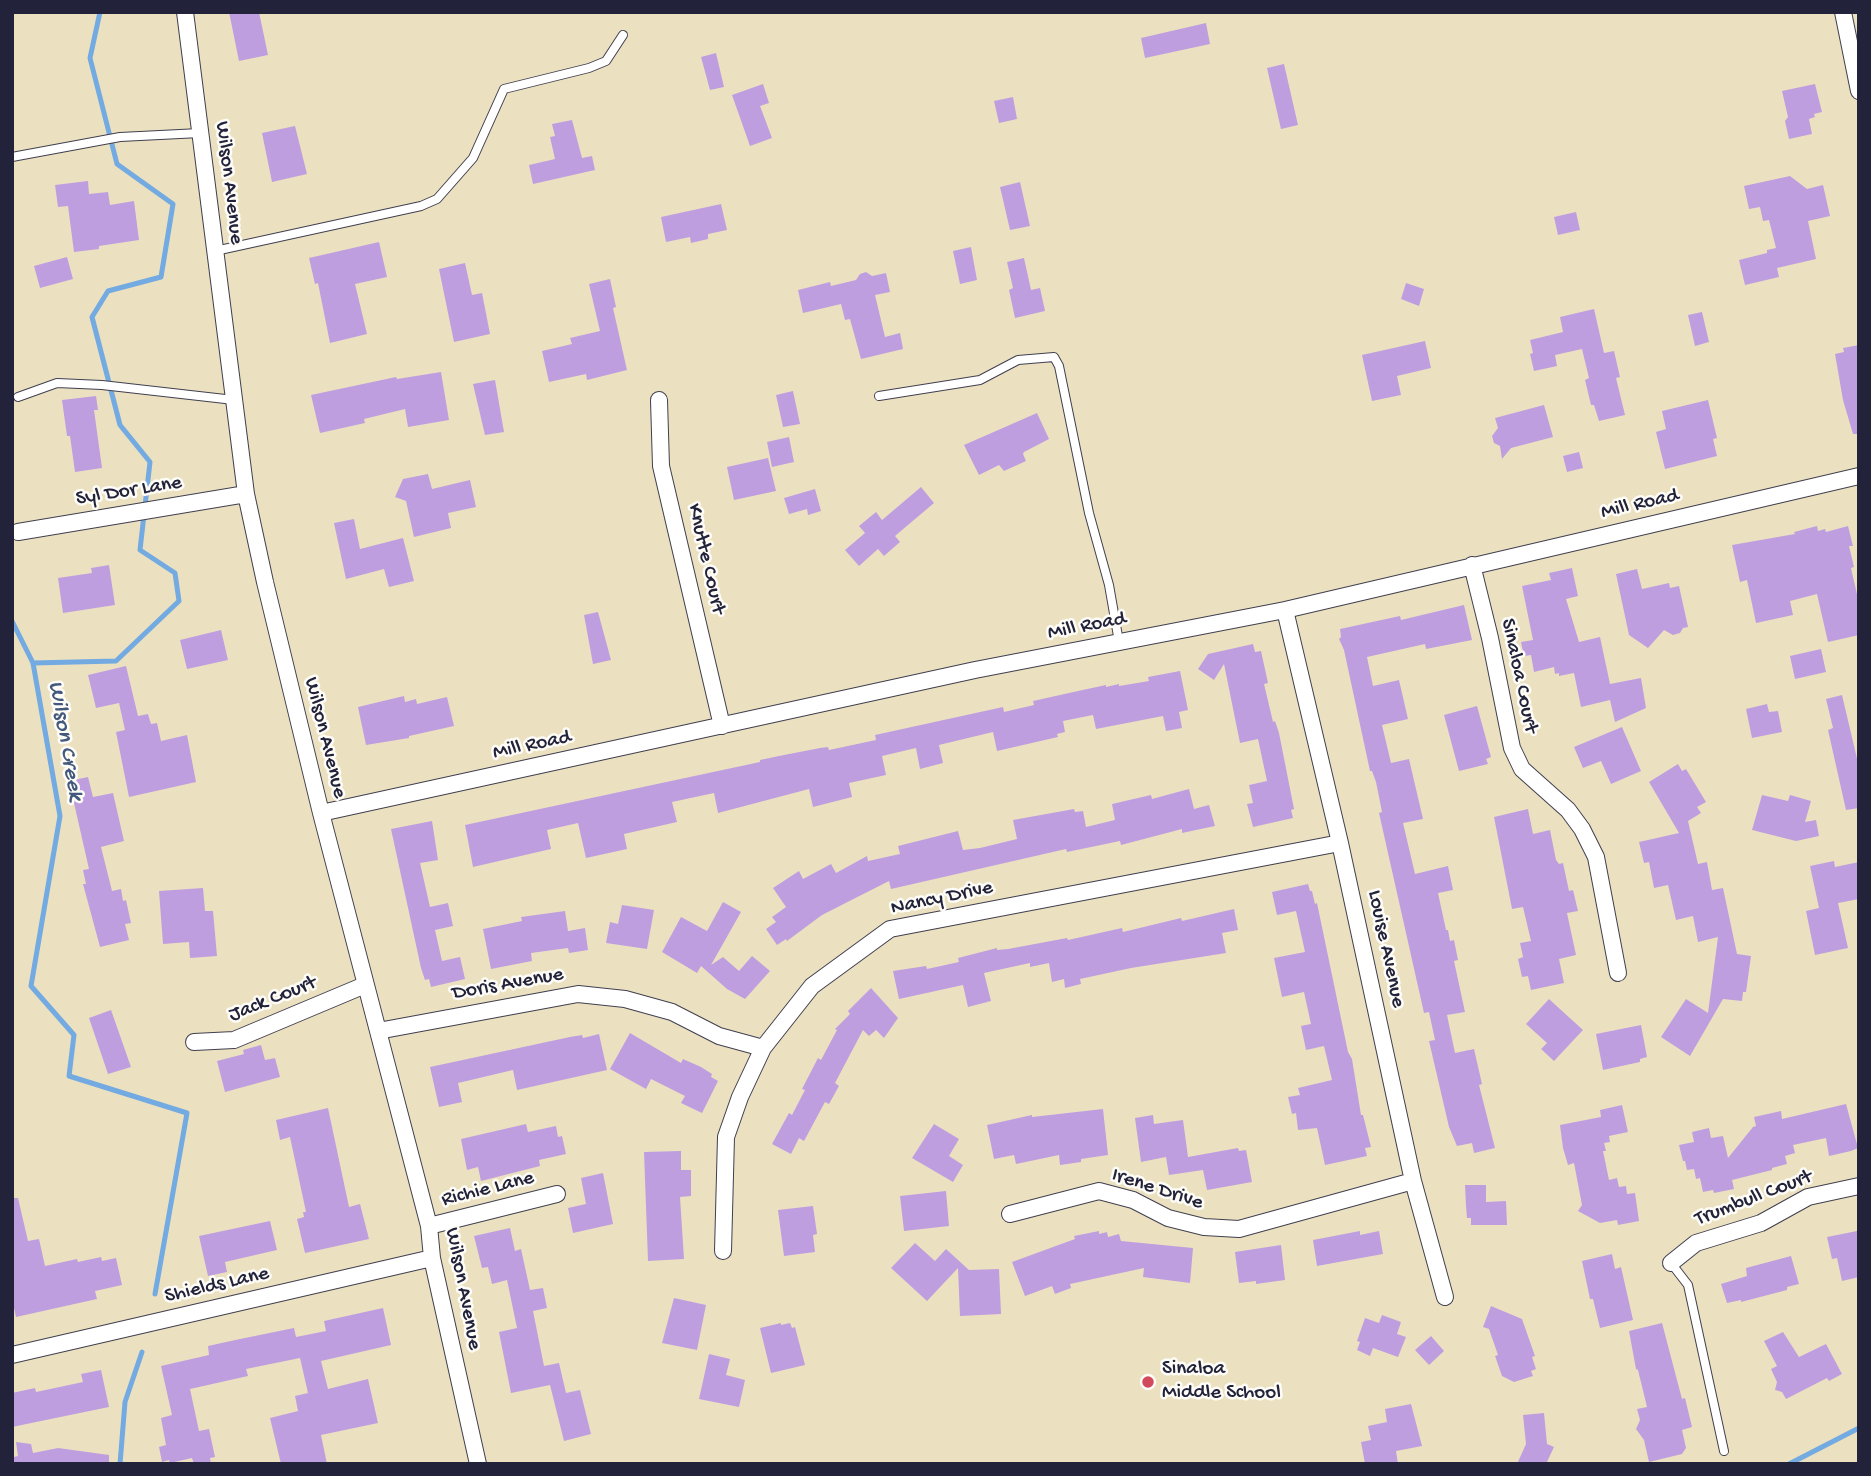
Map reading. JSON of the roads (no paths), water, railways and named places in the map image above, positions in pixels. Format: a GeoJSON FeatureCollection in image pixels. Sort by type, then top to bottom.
{"type":"FeatureCollection","features":[{"type":"Feature","properties":{"kind":"street","name":"Wilson Avenue"},"geometry":{"type":"LineString","coordinates":[[185,12],[246,494],[321,813],[429,1226],[432,1258],[478,1464]]}},
{"type":"Feature","properties":{"kind":"street"},"geometry":{"type":"LineString","coordinates":[[1843,12],[1853,34],[1859,90]]}},
{"type":"Feature","properties":{"kind":"street","name":"Knutte Court"},"geometry":{"type":"LineString","coordinates":[[659,400],[661,466],[722,726]]}},
{"type":"Feature","properties":{"kind":"street","name":"Mill Road"},"geometry":{"type":"LineString","coordinates":[[321,813],[962,673],[1285,610],[1859,476]]}},
{"type":"Feature","properties":{"kind":"street","name":"Syl Dor Lane"},"geometry":{"type":"LineString","coordinates":[[15,533],[246,494]]}},
{"type":"Feature","properties":{"kind":"street","name":"Sinaloa Court"},"geometry":{"type":"LineString","coordinates":[[1472,565],[1512,748],[1522,769],[1568,810],[1582,829],[1596,857],[1618,974]]}},
{"type":"Feature","properties":{"kind":"street","name":"Louise Avenue"},"geometry":{"type":"LineString","coordinates":[[1285,610],[1340,843],[1413,1181],[1445,1297]]}},
{"type":"Feature","properties":{"kind":"street","name":"Nancy Drive"},"geometry":{"type":"LineString","coordinates":[[723,1251],[726,1137],[740,1097],[763,1048],[812,986],[890,929],[1340,843]]}},
{"type":"Feature","properties":{"kind":"street","name":"Jack Court"},"geometry":{"type":"LineString","coordinates":[[194,1042],[234,1040],[365,985]]}},
{"type":"Feature","properties":{"kind":"street","name":"Doris Avenue"},"geometry":{"type":"LineString","coordinates":[[378,1031],[578,994],[625,999],[672,1012],[719,1036],[763,1048]]}},
{"type":"Feature","properties":{"kind":"street","name":"Irene Drive"},"geometry":{"type":"LineString","coordinates":[[1010,1214],[1099,1191],[1133,1200],[1168,1218],[1204,1227],[1239,1229],[1413,1181]]}},
{"type":"Feature","properties":{"kind":"street","name":"Trumbull Court"},"geometry":{"type":"LineString","coordinates":[[1671,1263],[1696,1242],[1762,1223],[1808,1197],[1859,1186]]}},
{"type":"Feature","properties":{"kind":"street","name":"Richie Lane"},"geometry":{"type":"LineString","coordinates":[[429,1226],[557,1194]]}},
{"type":"Feature","properties":{"kind":"street","name":"Shields Lane"},"geometry":{"type":"LineString","coordinates":[[12,1355],[432,1258]]}},
{"type":"Feature","properties":{"kind":"lane"},"geometry":{"type":"LineString","coordinates":[[215,251],[421,206],[437,199],[473,158],[504,89],[589,68],[606,61],[624,35]]}},
{"type":"Feature","properties":{"kind":"lane"},"geometry":{"type":"LineString","coordinates":[[12,157],[120,137],[200,133]]}},
{"type":"Feature","properties":{"kind":"lane"},"geometry":{"type":"LineString","coordinates":[[879,396],[980,380],[1018,360],[1054,357],[1059,366],[1089,513],[1109,585],[1119,642]]}},
{"type":"Feature","properties":{"kind":"lane"},"geometry":{"type":"LineString","coordinates":[[18,397],[57,383],[102,384],[234,400]]}},
{"type":"Feature","properties":{"kind":"lane"},"geometry":{"type":"LineString","coordinates":[[1671,1263],[1688,1285],[1724,1451]]}},
{"type":"Feature","properties":{"kind":"waterway","name":"Wilson Creek"},"geometry":{"type":"LineString","coordinates":[[100,12],[90,58],[117,164],[173,204],[161,277],[108,291],[92,317],[120,425],[150,462],[140,550],[175,573],[179,601],[116,661],[33,663],[60,816],[31,986],[74,1035],[69,1076],[187,1113],[155,1294]]}},
{"type":"Feature","properties":{"kind":"waterway"},"geometry":{"type":"LineString","coordinates":[[12,621],[33,663]]}},
{"type":"Feature","properties":{"kind":"waterway","name":"Wilson Creek"},"geometry":{"type":"LineString","coordinates":[[120,1464],[125,1402],[142,1352]]}},
{"type":"Feature","properties":{"kind":"waterway"},"geometry":{"type":"LineString","coordinates":[[1789,1464],[1859,1428]]}},
{"type":"Feature","properties":{"kind":"place","name":"Sinaloa Middle School"},"geometry":{"type":"Point","coordinates":[1148,1382]}}]}
